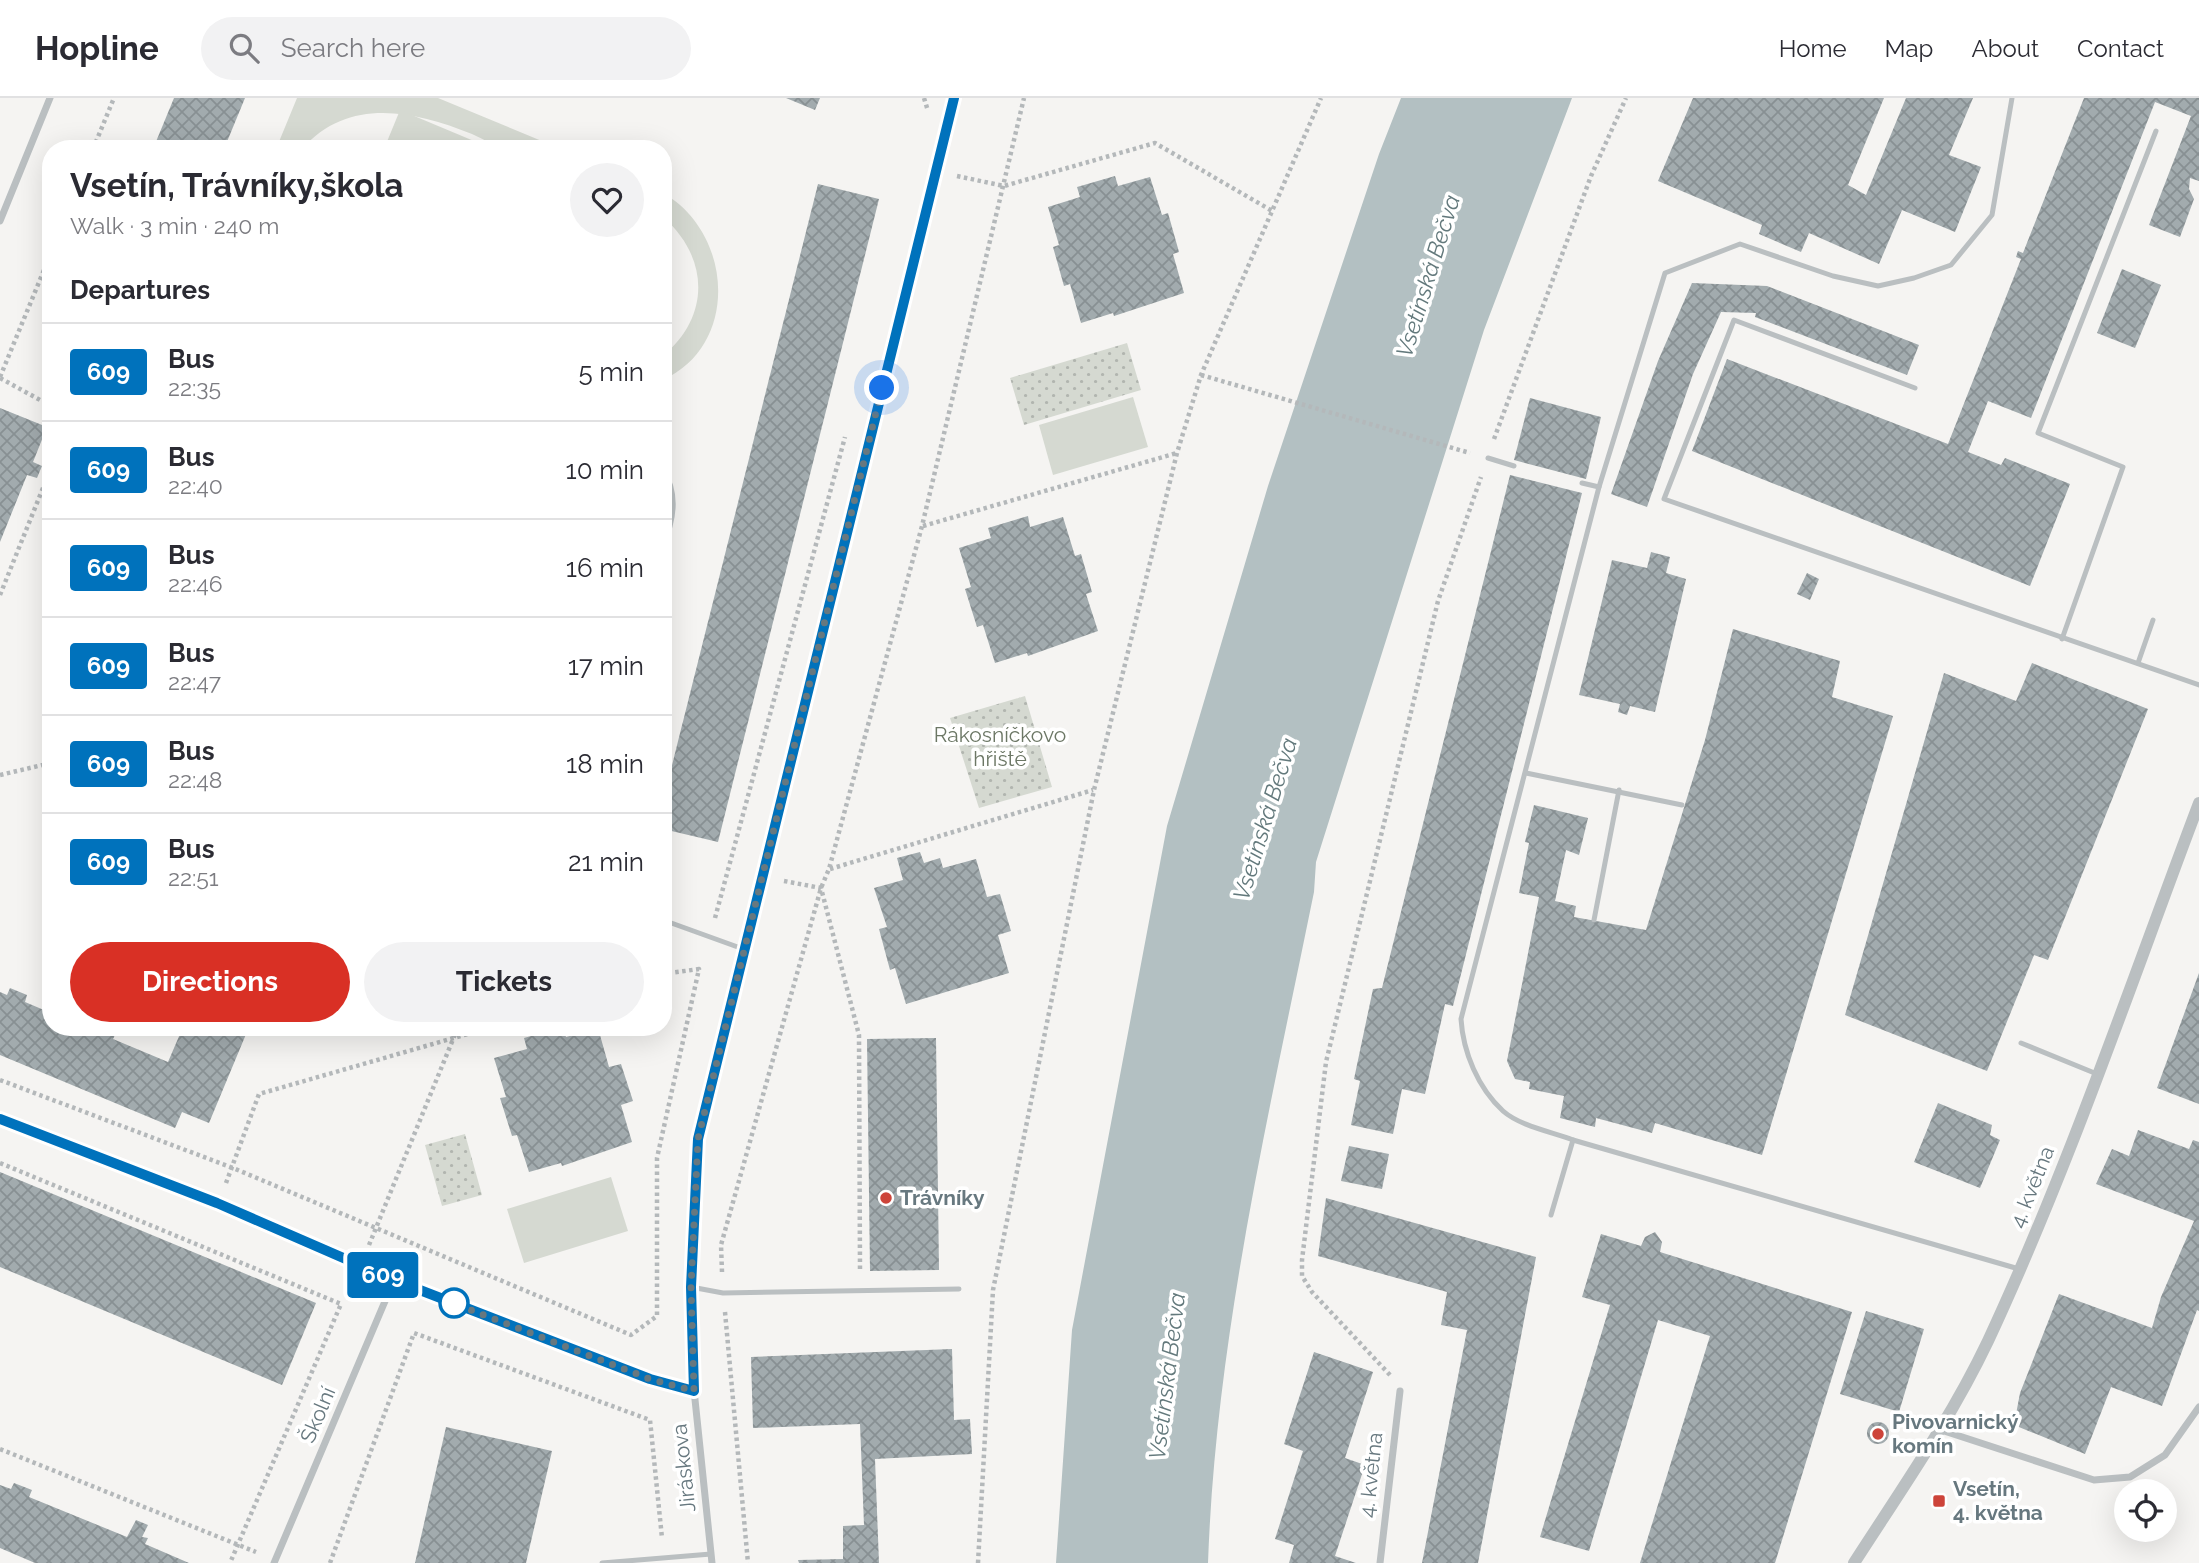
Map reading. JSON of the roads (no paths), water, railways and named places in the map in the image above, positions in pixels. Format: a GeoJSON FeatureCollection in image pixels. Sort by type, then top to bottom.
{"type":"FeatureCollection","features":[{"type":"Feature","properties":{"kind":"street"},"geometry":{"type":"LineString","coordinates":[[0,221],[50,98]]}},
{"type":"Feature","properties":{"kind":"street","name":"Jiráskova"},"geometry":{"type":"LineString","coordinates":[[711,1559],[694,1391],[691,1287],[698,1139],[954,98]]}},
{"type":"Feature","properties":{"kind":"street","name":"4. května"},"geometry":{"type":"LineString","coordinates":[[1854,1563],[1941,1430],[1987,1342],[2057,1181],[2199,803]]}},
{"type":"Feature","properties":{"kind":"street"},"geometry":{"type":"LineString","coordinates":[[0,1119],[217,1203],[394,1280],[650,1379],[694,1391]]}},
{"type":"Feature","properties":{"kind":"street","name":"Školní"},"geometry":{"type":"LineString","coordinates":[[274,1561],[394,1280]]}},
{"type":"Feature","properties":{"kind":"street","name":"4. května"},"geometry":{"type":"LineString","coordinates":[[1380,1563],[1400,1391]]}},
{"type":"Feature","properties":{"kind":"street"},"geometry":{"type":"LineString","coordinates":[[1941,1430],[2094,1480],[2130,1478],[2165,1455],[2199,1407]]}},
{"type":"Feature","properties":{"kind":"lane"},"geometry":{"type":"LineString","coordinates":[[2012,98],[1992,215],[1951,265],[1914,278],[1878,286],[1833,276],[1740,244],[1665,273],[1599,487],[1461,1019],[1462,1038],[1470,1062],[1504,1112],[1573,1140],[2019,1269]]}},
{"type":"Feature","properties":{"kind":"lane"},"geometry":{"type":"LineString","coordinates":[[2062,639],[2123,467],[2038,433],[2156,131]]}},
{"type":"Feature","properties":{"kind":"lane"},"geometry":{"type":"LineString","coordinates":[[1915,387],[1734,320],[1664,499],[2199,685]]}},
{"type":"Feature","properties":{"kind":"lane"},"geometry":{"type":"LineString","coordinates":[[1488,458],[1514,466]]}},
{"type":"Feature","properties":{"kind":"lane"},"geometry":{"type":"LineString","coordinates":[[1582,483],[1599,487]]}},
{"type":"Feature","properties":{"kind":"lane"},"geometry":{"type":"LineString","coordinates":[[672,486],[675,508],[672,518]]}},
{"type":"Feature","properties":{"kind":"lane"},"geometry":{"type":"LineString","coordinates":[[2138,663],[2153,620]]}},
{"type":"Feature","properties":{"kind":"lane"},"geometry":{"type":"LineString","coordinates":[[1526,773],[1682,805]]}},
{"type":"Feature","properties":{"kind":"lane"},"geometry":{"type":"LineString","coordinates":[[1594,919],[1619,790]]}},
{"type":"Feature","properties":{"kind":"lane"},"geometry":{"type":"LineString","coordinates":[[672,923],[746,950]]}},
{"type":"Feature","properties":{"kind":"lane"},"geometry":{"type":"LineString","coordinates":[[2021,1043],[2097,1074]]}},
{"type":"Feature","properties":{"kind":"lane"},"geometry":{"type":"LineString","coordinates":[[1552,1215],[1573,1140]]}},
{"type":"Feature","properties":{"kind":"lane"},"geometry":{"type":"LineString","coordinates":[[691,1287],[723,1293],[959,1289]]}},
{"type":"Feature","properties":{"kind":"lane"},"geometry":{"type":"LineString","coordinates":[[602,1563],[628,1559],[711,1559]]}},
{"type":"Feature","properties":{"kind":"water","name":"Vsetínská Bečva"},"geometry":{"type":"Polygon","coordinates":[[[1401,98],[1572,98],[1484,330],[1316,862],[1314,892],[1263,1142],[1233,1309],[1213,1478],[1208,1563],[1056,1563],[1072,1330],[1167,826],[1268,486],[1379,154],[1401,98]]]}},
{"type":"Feature","properties":{"kind":"place","name":"Trávníky"},"geometry":{"type":"Point","coordinates":[886,1198]}},
{"type":"Feature","properties":{"kind":"place","name":"Pivovarnický komín"},"geometry":{"type":"Point","coordinates":[1878,1434]}},
{"type":"Feature","properties":{"kind":"place","name":"Vsetín, 4. května"},"geometry":{"type":"Point","coordinates":[1939,1501]}},
{"type":"Feature","properties":{"kind":"park label","name":"Rákosníčkovo hřiště"},"geometry":{"type":"Point","coordinates":[1000,747]}}]}
